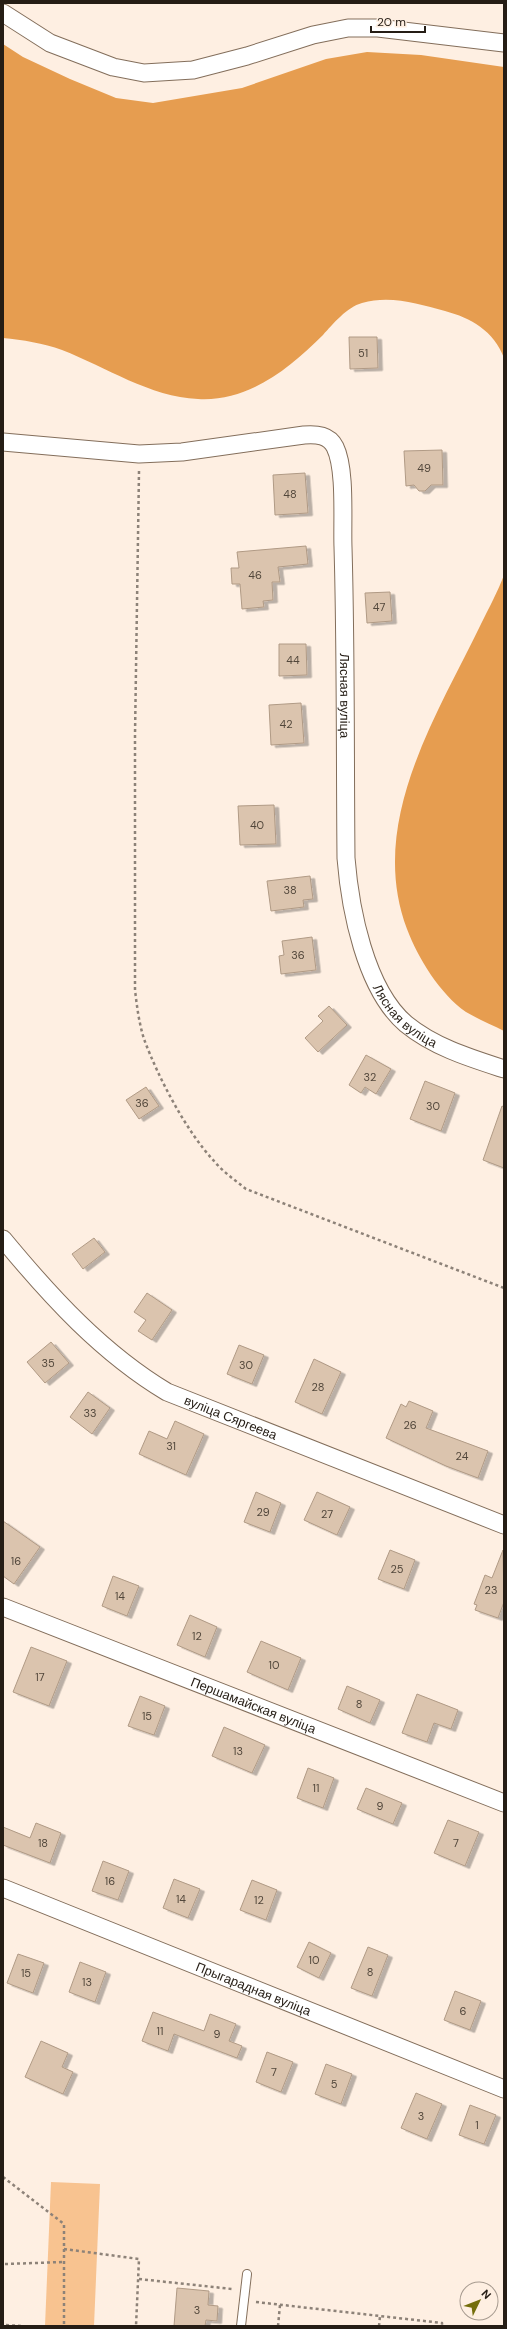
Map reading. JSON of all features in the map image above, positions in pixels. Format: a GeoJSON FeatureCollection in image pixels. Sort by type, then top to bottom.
{"type":"FeatureCollection","features":[{"type":"Feature","properties":{"kind":"street"},"geometry":{"type":"LineString","coordinates":[[3,13],[50,43],[113,67],[144,73],[193,70],[247,56],[313,34],[348,28],[378,28],[504,43]]}},
{"type":"Feature","properties":{"kind":"street","name":"Лясная вуліца"},"geometry":{"type":"LineString","coordinates":[[3,442],[139,454],[182,452],[317,434],[328,438],[335,447],[340,460],[343,534],[346,858],[348,890],[363,950],[387,1002],[405,1023],[433,1043],[472,1059],[504,1069]]}},
{"type":"Feature","properties":{"kind":"street","name":"вуліца Сяргеева"},"geometry":{"type":"LineString","coordinates":[[3,1239],[92,1337],[139,1375],[167,1392],[504,1525]]}},
{"type":"Feature","properties":{"kind":"street","name":"Першамайская вуліца"},"geometry":{"type":"LineString","coordinates":[[3,1607],[504,1803]]}},
{"type":"Feature","properties":{"kind":"street","name":"Прыгарадная вуліца"},"geometry":{"type":"LineString","coordinates":[[3,1888],[504,2089]]}},
{"type":"Feature","properties":{"kind":"lane"},"geometry":{"type":"LineString","coordinates":[[241,2326],[247,2274]]}},
{"type":"Feature","properties":{"kind":"path"},"geometry":{"type":"LineString","coordinates":[[139,454],[135,735],[135,990],[140,1025],[156,1066],[191,1130],[213,1161],[246,1189],[504,1288]]}},
{"type":"Feature","properties":{"kind":"path"},"geometry":{"type":"LineString","coordinates":[[3,2177],[64,2224],[64,2326]]}},
{"type":"Feature","properties":{"kind":"path"},"geometry":{"type":"LineString","coordinates":[[64,2249],[139,2258],[136,2326]]}},
{"type":"Feature","properties":{"kind":"path"},"geometry":{"type":"LineString","coordinates":[[5,2264],[64,2262]]}},
{"type":"Feature","properties":{"kind":"path"},"geometry":{"type":"LineString","coordinates":[[139,2279],[245,2290]]}},
{"type":"Feature","properties":{"kind":"path"},"geometry":{"type":"LineString","coordinates":[[244,2301],[442,2323],[442,2326]]}},
{"type":"Feature","properties":{"kind":"path"},"geometry":{"type":"LineString","coordinates":[[278,2326],[280,2305]]}},
{"type":"Feature","properties":{"kind":"path"},"geometry":{"type":"LineString","coordinates":[[379,2326],[380,2316]]}},
{"type":"Feature","properties":{"kind":"path"},"geometry":{"type":"LineString","coordinates":[[6,2325],[22,2326]]}},
{"type":"Feature","properties":{"kind":"shaded area"},"geometry":{"type":"Polygon","coordinates":[[[3,44],[23,57],[116,98],[153,103],[242,88],[326,59],[367,52],[421,55],[504,67],[504,358],[500,349],[488,333],[472,322],[445,311],[415,303],[394,300],[373,301],[356,305],[341,316],[310,348],[282,371],[251,389],[216,399],[180,397],[163,393],[128,380],[79,357],[48,345],[3,338],[3,44]]]}},
{"type":"Feature","properties":{"kind":"shaded area"},"geometry":{"type":"Polygon","coordinates":[[[504,575],[504,1031],[466,1012],[447,996],[431,975],[417,952],[407,929],[397,889],[395,850],[401,810],[412,772],[427,733],[504,575]]]}},
{"type":"Feature","properties":{"kind":"shaded area"},"geometry":{"type":"Polygon","coordinates":[[[51,2182],[100,2184],[94,2326],[45,2326],[51,2182]]]}},
{"type":"Feature","properties":{"kind":"building"},"geometry":{"type":"Polygon","coordinates":[[[349,337],[377,337],[378,368],[350,369],[349,337]]]}},
{"type":"Feature","properties":{"kind":"building"},"geometry":{"type":"Polygon","coordinates":[[[442,450],[443,485],[431,485],[425,491],[419,491],[414,485],[406,486],[404,451],[442,450]]]}},
{"type":"Feature","properties":{"kind":"building"},"geometry":{"type":"Polygon","coordinates":[[[305,473],[308,513],[275,515],[273,475],[305,473]]]}},
{"type":"Feature","properties":{"kind":"building"},"geometry":{"type":"Polygon","coordinates":[[[306,546],[308,564],[278,567],[280,582],[272,582],[273,600],[263,601],[264,607],[242,609],[240,584],[232,584],[231,568],[239,568],[237,552],[306,546]]]}},
{"type":"Feature","properties":{"kind":"building"},"geometry":{"type":"Polygon","coordinates":[[[390,592],[392,621],[367,623],[365,593],[390,592]]]}},
{"type":"Feature","properties":{"kind":"building"},"geometry":{"type":"Polygon","coordinates":[[[279,644],[306,644],[307,675],[279,676],[279,644]]]}},
{"type":"Feature","properties":{"kind":"building"},"geometry":{"type":"Polygon","coordinates":[[[301,703],[304,743],[271,745],[269,705],[301,703]]]}},
{"type":"Feature","properties":{"kind":"building"},"geometry":{"type":"Polygon","coordinates":[[[274,805],[276,844],[240,845],[238,806],[274,805]]]}},
{"type":"Feature","properties":{"kind":"building"},"geometry":{"type":"Polygon","coordinates":[[[310,876],[313,899],[303,900],[304,907],[271,911],[267,881],[310,876]]]}},
{"type":"Feature","properties":{"kind":"building"},"geometry":{"type":"Polygon","coordinates":[[[312,937],[316,970],[281,974],[279,956],[284,955],[282,941],[312,937]]]}},
{"type":"Feature","properties":{"kind":"building"},"geometry":{"type":"Polygon","coordinates":[[[329,1006],[347,1025],[318,1052],[305,1038],[323,1021],[318,1016],[329,1006]]]}},
{"type":"Feature","properties":{"kind":"building"},"geometry":{"type":"Polygon","coordinates":[[[366,1055],[391,1069],[376,1094],[365,1087],[361,1093],[349,1085],[366,1055]]]}},
{"type":"Feature","properties":{"kind":"building"},"geometry":{"type":"Polygon","coordinates":[[[425,1081],[455,1093],[441,1131],[410,1119],[425,1081]]]}},
{"type":"Feature","properties":{"kind":"building"},"geometry":{"type":"Polygon","coordinates":[[[146,1087],[159,1106],[139,1119],[126,1100],[146,1087]]]}},
{"type":"Feature","properties":{"kind":"building"},"geometry":{"type":"Polygon","coordinates":[[[502,1106],[504,1107],[504,1168],[483,1160],[502,1106]]]}},
{"type":"Feature","properties":{"kind":"building"},"geometry":{"type":"Polygon","coordinates":[[[94,1238],[105,1252],[83,1269],[72,1254],[94,1238]]]}},
{"type":"Feature","properties":{"kind":"building"},"geometry":{"type":"Polygon","coordinates":[[[147,1293],[172,1310],[152,1340],[138,1331],[146,1320],[134,1312],[147,1293]]]}},
{"type":"Feature","properties":{"kind":"building"},"geometry":{"type":"Polygon","coordinates":[[[51,1342],[69,1363],[45,1383],[27,1362],[51,1342]]]}},
{"type":"Feature","properties":{"kind":"building"},"geometry":{"type":"Polygon","coordinates":[[[239,1345],[264,1355],[252,1384],[227,1374],[239,1345]]]}},
{"type":"Feature","properties":{"kind":"building"},"geometry":{"type":"Polygon","coordinates":[[[314,1359],[341,1372],[322,1414],[295,1402],[314,1359]]]}},
{"type":"Feature","properties":{"kind":"building"},"geometry":{"type":"Polygon","coordinates":[[[88,1392],[110,1408],[92,1434],[70,1417],[88,1392]]]}},
{"type":"Feature","properties":{"kind":"building"},"geometry":{"type":"Polygon","coordinates":[[[409,1401],[433,1411],[426,1428],[488,1451],[478,1478],[446,1466],[386,1438],[401,1404],[406,1407],[409,1401]]]}},
{"type":"Feature","properties":{"kind":"building"},"geometry":{"type":"Polygon","coordinates":[[[175,1421],[204,1434],[186,1475],[139,1454],[149,1431],[167,1439],[175,1421]]]}},
{"type":"Feature","properties":{"kind":"building"},"geometry":{"type":"Polygon","coordinates":[[[256,1492],[281,1503],[270,1532],[244,1522],[256,1492]]]}},
{"type":"Feature","properties":{"kind":"building"},"geometry":{"type":"Polygon","coordinates":[[[317,1492],[350,1507],[337,1535],[304,1520],[317,1492]]]}},
{"type":"Feature","properties":{"kind":"building"},"geometry":{"type":"Polygon","coordinates":[[[3,1521],[40,1547],[14,1584],[3,1576],[3,1521]]]}},
{"type":"Feature","properties":{"kind":"building"},"geometry":{"type":"Polygon","coordinates":[[[390,1550],[415,1560],[404,1589],[378,1579],[390,1550]]]}},
{"type":"Feature","properties":{"kind":"building"},"geometry":{"type":"Polygon","coordinates":[[[503,1550],[504,1602],[498,1618],[475,1610],[477,1605],[474,1604],[485,1575],[492,1578],[503,1550]]]}},
{"type":"Feature","properties":{"kind":"building"},"geometry":{"type":"Polygon","coordinates":[[[113,1576],[139,1586],[127,1616],[102,1606],[113,1576]]]}},
{"type":"Feature","properties":{"kind":"building"},"geometry":{"type":"Polygon","coordinates":[[[190,1615],[217,1627],[205,1657],[177,1645],[190,1615]]]}},
{"type":"Feature","properties":{"kind":"building"},"geometry":{"type":"Polygon","coordinates":[[[261,1641],[301,1658],[288,1690],[247,1672],[261,1641]]]}},
{"type":"Feature","properties":{"kind":"building"},"geometry":{"type":"Polygon","coordinates":[[[31,1647],[67,1661],[49,1706],[13,1692],[31,1647]]]}},
{"type":"Feature","properties":{"kind":"building"},"geometry":{"type":"Polygon","coordinates":[[[347,1686],[380,1700],[370,1723],[338,1709],[347,1686]]]}},
{"type":"Feature","properties":{"kind":"building"},"geometry":{"type":"Polygon","coordinates":[[[417,1694],[458,1710],[451,1729],[434,1723],[427,1742],[402,1733],[417,1694]]]}},
{"type":"Feature","properties":{"kind":"building"},"geometry":{"type":"Polygon","coordinates":[[[140,1696],[165,1706],[154,1735],[128,1726],[140,1696]]]}},
{"type":"Feature","properties":{"kind":"building"},"geometry":{"type":"Polygon","coordinates":[[[224,1727],[265,1745],[252,1773],[212,1756],[224,1727]]]}},
{"type":"Feature","properties":{"kind":"building"},"geometry":{"type":"Polygon","coordinates":[[[308,1768],[334,1778],[323,1808],[297,1798],[308,1768]]]}},
{"type":"Feature","properties":{"kind":"building"},"geometry":{"type":"Polygon","coordinates":[[[366,1788],[402,1803],[393,1824],[357,1809],[366,1788]]]}},
{"type":"Feature","properties":{"kind":"building"},"geometry":{"type":"Polygon","coordinates":[[[448,1820],[479,1832],[465,1866],[434,1853],[448,1820]]]}},
{"type":"Feature","properties":{"kind":"building"},"geometry":{"type":"Polygon","coordinates":[[[36,1823],[61,1833],[50,1863],[3,1845],[3,1827],[30,1838],[36,1823]]]}},
{"type":"Feature","properties":{"kind":"building"},"geometry":{"type":"Polygon","coordinates":[[[103,1861],[129,1871],[118,1900],[92,1891],[103,1861]]]}},
{"type":"Feature","properties":{"kind":"building"},"geometry":{"type":"Polygon","coordinates":[[[174,1879],[200,1889],[188,1918],[163,1908],[174,1879]]]}},
{"type":"Feature","properties":{"kind":"building"},"geometry":{"type":"Polygon","coordinates":[[[252,1880],[277,1890],[266,1920],[240,1910],[252,1880]]]}},
{"type":"Feature","properties":{"kind":"building"},"geometry":{"type":"Polygon","coordinates":[[[309,1942],[331,1953],[319,1978],[297,1967],[309,1942]]]}},
{"type":"Feature","properties":{"kind":"building"},"geometry":{"type":"Polygon","coordinates":[[[368,1947],[388,1955],[372,1996],[351,1988],[368,1947]]]}},
{"type":"Feature","properties":{"kind":"building"},"geometry":{"type":"Polygon","coordinates":[[[18,1954],[44,1963],[33,1993],[7,1983],[18,1954]]]}},
{"type":"Feature","properties":{"kind":"building"},"geometry":{"type":"Polygon","coordinates":[[[80,1962],[106,1972],[95,2002],[69,1992],[80,1962]]]}},
{"type":"Feature","properties":{"kind":"building"},"geometry":{"type":"Polygon","coordinates":[[[455,1991],[481,2001],[470,2030],[444,2020],[455,1991]]]}},
{"type":"Feature","properties":{"kind":"building"},"geometry":{"type":"Polygon","coordinates":[[[153,2012],[204,2031],[210,2014],[236,2024],[229,2041],[242,2046],[237,2058],[174,2034],[168,2051],[142,2041],[153,2012]]]}},
{"type":"Feature","properties":{"kind":"building"},"geometry":{"type":"Polygon","coordinates":[[[41,2041],[68,2053],[62,2067],[73,2072],[63,2094],[25,2077],[41,2041]]]}},
{"type":"Feature","properties":{"kind":"building"},"geometry":{"type":"Polygon","coordinates":[[[267,2052],[293,2062],[281,2092],[256,2082],[267,2052]]]}},
{"type":"Feature","properties":{"kind":"building"},"geometry":{"type":"Polygon","coordinates":[[[326,2064],[352,2074],[341,2104],[315,2094],[326,2064]]]}},
{"type":"Feature","properties":{"kind":"building"},"geometry":{"type":"Polygon","coordinates":[[[416,2093],[442,2104],[427,2139],[401,2128],[416,2093]]]}},
{"type":"Feature","properties":{"kind":"building"},"geometry":{"type":"Polygon","coordinates":[[[470,2105],[496,2115],[484,2144],[459,2135],[470,2105]]]}},
{"type":"Feature","properties":{"kind":"building"},"geometry":{"type":"Polygon","coordinates":[[[177,2288],[209,2291],[208,2305],[218,2306],[217,2321],[206,2320],[205,2326],[174,2326],[177,2288]]]}}]}
